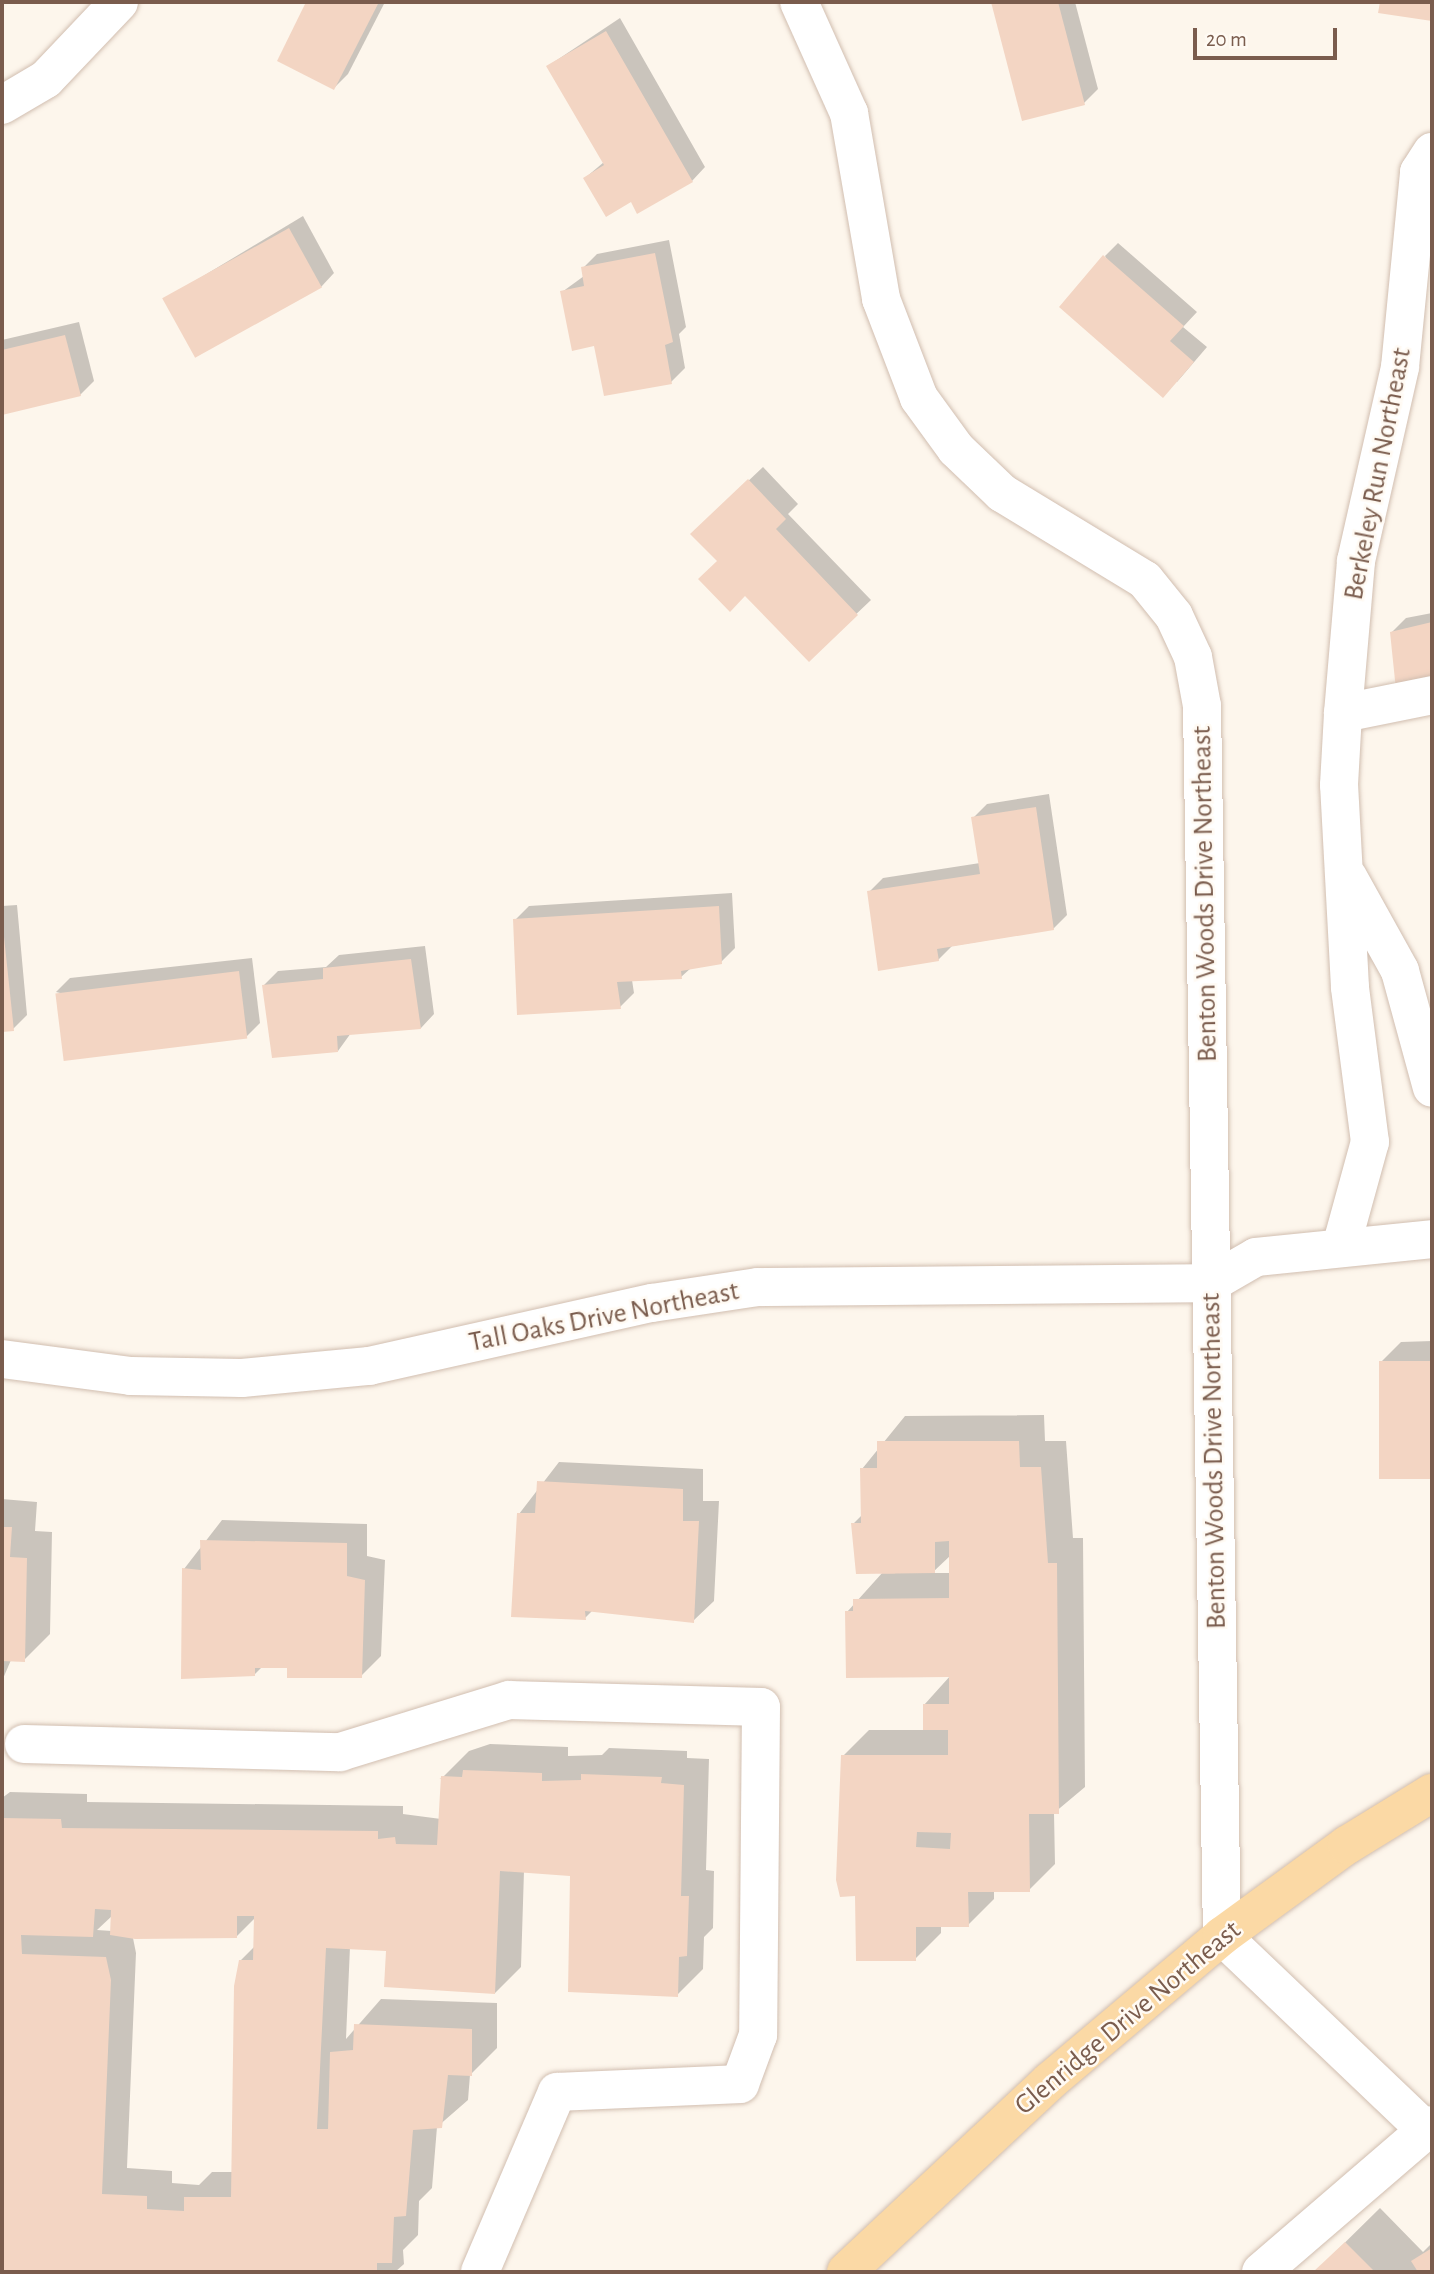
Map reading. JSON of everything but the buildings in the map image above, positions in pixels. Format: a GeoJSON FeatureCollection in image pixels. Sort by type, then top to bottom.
{"type":"FeatureCollection","features":[{"type":"Feature","properties":{"kind":"main road","name":"Glenridge Drive Northeast"},"geometry":{"type":"LineString","coordinates":[[846,2272],[1049,2081],[1222,1936],[1347,1845],[1432,1793]]}},
{"type":"Feature","properties":{"kind":"street"},"geometry":{"type":"LineString","coordinates":[[2,105],[46,79],[118,2]]}},
{"type":"Feature","properties":{"kind":"street","name":"Benton Woods Drive Northeast"},"geometry":{"type":"LineString","coordinates":[[799,2],[849,113],[881,299],[919,398],[956,449],[1002,493],[1144,580],[1174,616],[1193,657],[1202,706],[1222,1936]]}},
{"type":"Feature","properties":{"kind":"street","name":"Berkeley Run Northeast"},"geometry":{"type":"LineString","coordinates":[[1341,1247],[1370,1142],[1343,869],[1343,713],[1356,561],[1419,324],[1419,172],[1432,152]]}},
{"type":"Feature","properties":{"kind":"street"},"geometry":{"type":"LineString","coordinates":[[1343,713],[1432,695]]}},
{"type":"Feature","properties":{"kind":"street","name":"Berkeley Run Northeast"},"geometry":{"type":"LineString","coordinates":[[1343,869],[1400,971],[1432,1088]]}},
{"type":"Feature","properties":{"kind":"street"},"geometry":{"type":"LineString","coordinates":[[1211,1283],[1256,1257],[1432,1239]]}},
{"type":"Feature","properties":{"kind":"street","name":"Tall Oaks Drive Northeast"},"geometry":{"type":"LineString","coordinates":[[2,1359],[131,1376],[242,1378],[369,1366],[652,1303],[758,1287],[1211,1283]]}},
{"type":"Feature","properties":{"kind":"street"},"geometry":{"type":"LineString","coordinates":[[24,1744],[340,1752],[509,1700],[761,1707],[758,2035],[740,2084],[557,2092],[480,2272]]}},
{"type":"Feature","properties":{"kind":"street"},"geometry":{"type":"LineString","coordinates":[[1222,1936],[1430,2128],[1261,2272]]}}]}
